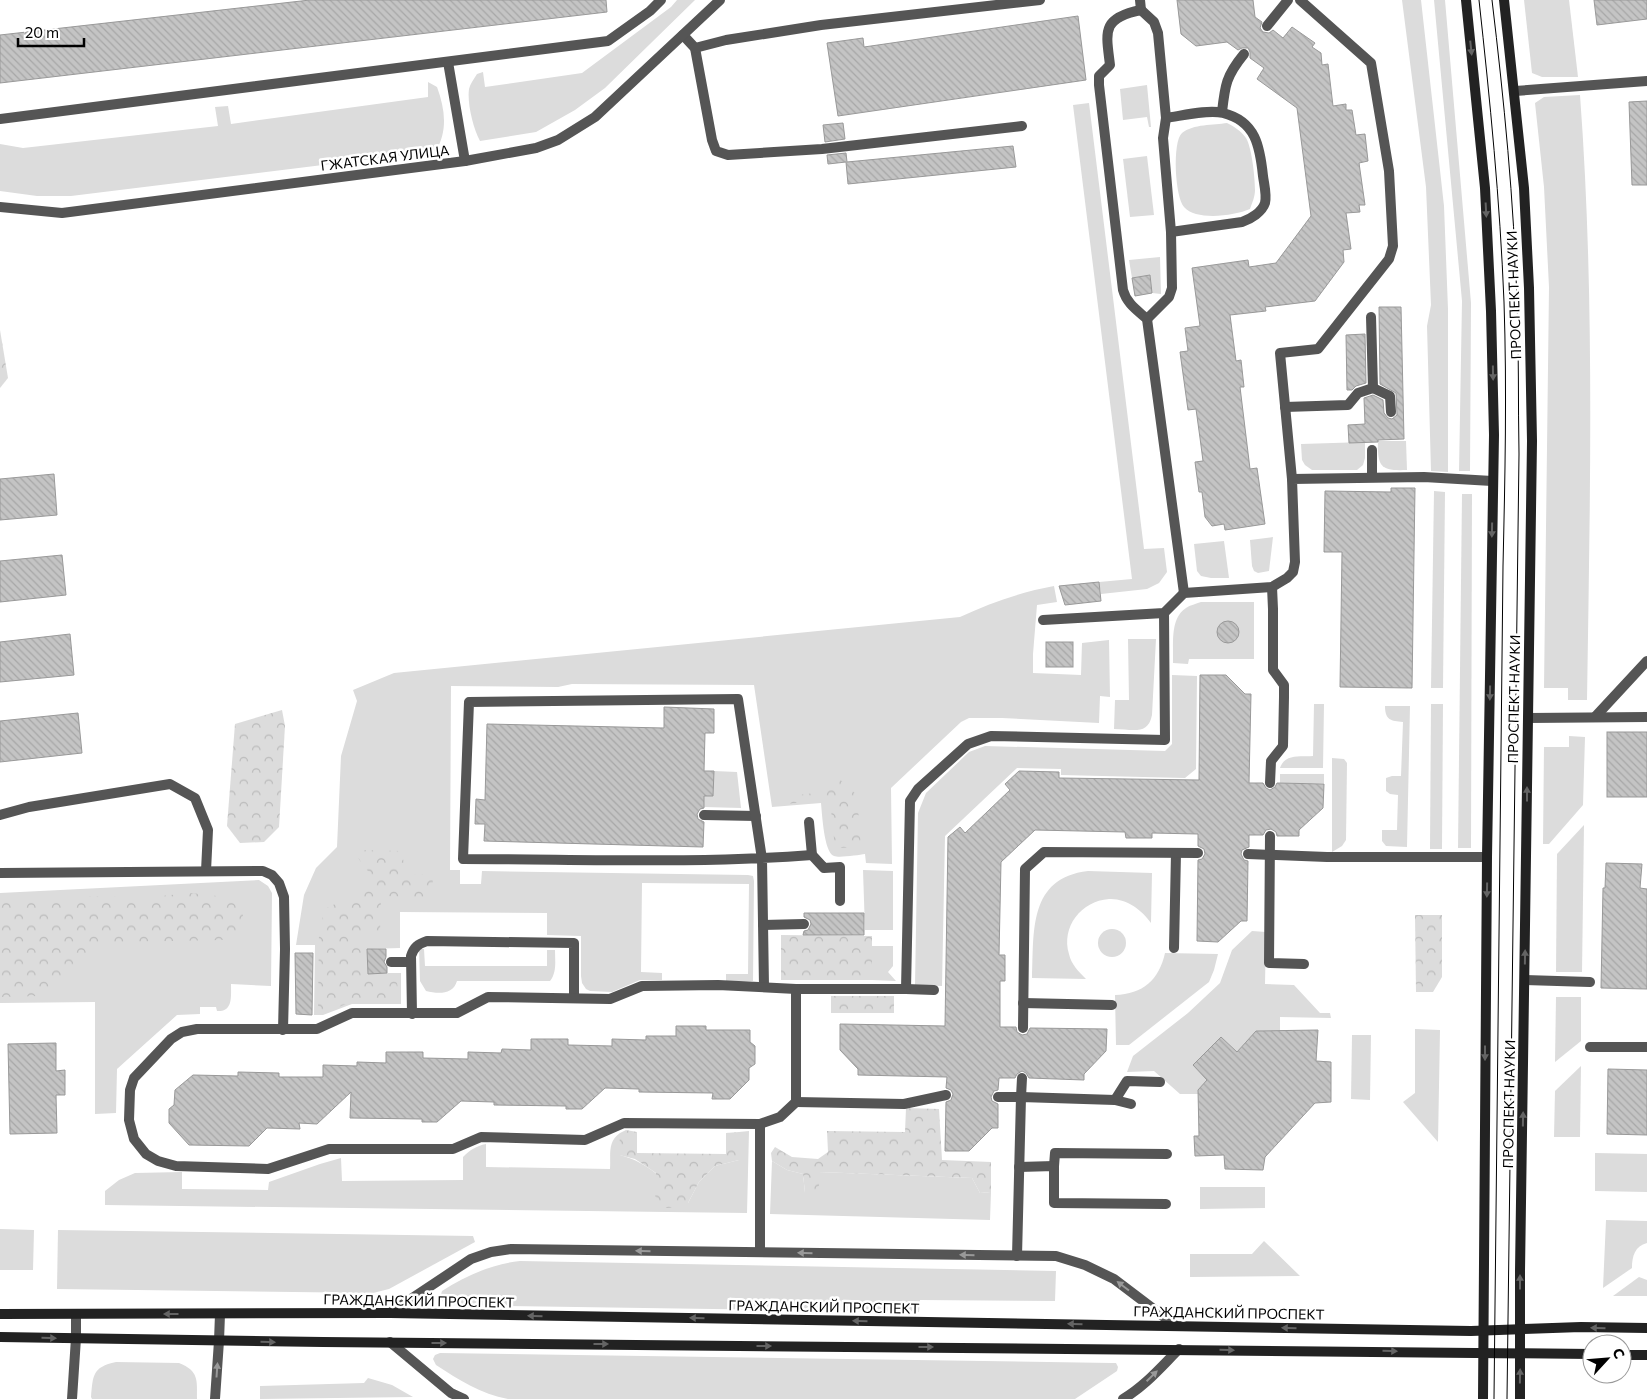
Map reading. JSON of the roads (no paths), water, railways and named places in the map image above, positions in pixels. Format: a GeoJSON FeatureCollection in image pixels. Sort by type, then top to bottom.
{"type":"FeatureCollection","features":[{"type":"Feature","properties":{"kind":"main road","name":"ПРОСПЕКТ НАУКИ"},"geometry":{"type":"LineString","coordinates":[[1466,0],[1485,188],[1494,435],[1487,857],[1483,1399]]}},
{"type":"Feature","properties":{"kind":"main road","name":"ПРОСПЕКТ НАУКИ"},"geometry":{"type":"LineString","coordinates":[[1504,0],[1524,188],[1529,288],[1532,432],[1520,1399]]}},
{"type":"Feature","properties":{"kind":"main road","name":"ГРАЖДАНСКИЙ ПРОСПЕКТ"},"geometry":{"type":"LineString","coordinates":[[0,1314],[390,1314],[1483,1331],[1520,1331],[1581,1327],[1647,1328]]}},
{"type":"Feature","properties":{"kind":"main road"},"geometry":{"type":"LineString","coordinates":[[0,1337],[220,1341],[1582,1354]]}},
{"type":"Feature","properties":{"kind":"main road"},"geometry":{"type":"LineString","coordinates":[[1632,1354],[1647,1355]]}},
{"type":"Feature","properties":{"kind":"street"},"geometry":{"type":"LineString","coordinates":[[0,119],[608,41],[650,11],[662,0]]}},
{"type":"Feature","properties":{"kind":"street","name":"ГЖАТСКАЯ УЛИЦА"},"geometry":{"type":"LineString","coordinates":[[0,207],[62,213],[465,161],[536,148],[558,140],[595,117],[720,0]]}},
{"type":"Feature","properties":{"kind":"street"},"geometry":{"type":"LineString","coordinates":[[694,48],[726,40],[821,25],[1040,0]]}},
{"type":"Feature","properties":{"kind":"street"},"geometry":{"type":"LineString","coordinates":[[1267,26],[1288,0]]}},
{"type":"Feature","properties":{"kind":"street"},"geometry":{"type":"LineString","coordinates":[[1043,620],[1164,613],[1184,593],[1272,588],[1293,572],[1295,562],[1292,479],[1280,353],[1318,349],[1389,259],[1393,246],[1389,171],[1371,63],[1300,0]]}},
{"type":"Feature","properties":{"kind":"street"},"geometry":{"type":"LineString","coordinates":[[1147,319],[1169,297],[1172,288],[1171,232],[1163,138],[1166,118],[1158,33],[1154,22],[1140,5],[1114,20],[1106,32],[1110,66],[1100,76],[1099,85],[1123,290],[1131,306],[1147,319],[1184,593]]}},
{"type":"Feature","properties":{"kind":"street"},"geometry":{"type":"LineString","coordinates":[[683,35],[694,48],[712,140],[716,151],[728,154],[822,149],[1022,126]]}},
{"type":"Feature","properties":{"kind":"street"},"geometry":{"type":"LineString","coordinates":[[1222,112],[1225,87],[1230,72],[1244,54]]}},
{"type":"Feature","properties":{"kind":"street"},"geometry":{"type":"LineString","coordinates":[[448,62],[465,161]]}},
{"type":"Feature","properties":{"kind":"street"},"geometry":{"type":"LineString","coordinates":[[1515,91],[1647,81]]}},
{"type":"Feature","properties":{"kind":"street"},"geometry":{"type":"LineString","coordinates":[[1166,118],[1222,112],[1236,118],[1252,131],[1258,140],[1263,170],[1265,203],[1251,218],[1242,222],[1171,232]]}},
{"type":"Feature","properties":{"kind":"street"},"geometry":{"type":"LineString","coordinates":[[1371,317],[1373,388]]}},
{"type":"Feature","properties":{"kind":"street"},"geometry":{"type":"LineString","coordinates":[[1286,407],[1348,405],[1358,393],[1373,388],[1390,396],[1391,412]]}},
{"type":"Feature","properties":{"kind":"street"},"geometry":{"type":"LineString","coordinates":[[1372,450],[1372,477]]}},
{"type":"Feature","properties":{"kind":"street"},"geometry":{"type":"LineString","coordinates":[[1292,479],[1372,477],[1454,478],[1492,481]]}},
{"type":"Feature","properties":{"kind":"street"},"geometry":{"type":"LineString","coordinates":[[1270,783],[1271,761],[1283,746],[1284,697],[1284,685],[1273,670],[1272,588]]}},
{"type":"Feature","properties":{"kind":"street"},"geometry":{"type":"LineString","coordinates":[[906,989],[910,801],[918,789],[968,744],[991,736],[1165,740],[1164,613]]}},
{"type":"Feature","properties":{"kind":"street"},"geometry":{"type":"LineString","coordinates":[[1595,717],[1647,661]]}},
{"type":"Feature","properties":{"kind":"street"},"geometry":{"type":"LineString","coordinates":[[764,987],[762,859],[738,699],[469,702],[464,859],[762,859],[812,855]]}},
{"type":"Feature","properties":{"kind":"street"},"geometry":{"type":"LineString","coordinates":[[1528,718],[1647,717]]}},
{"type":"Feature","properties":{"kind":"street"},"geometry":{"type":"LineString","coordinates":[[0,815],[29,807],[170,784],[195,798],[208,830],[206,871]]}},
{"type":"Feature","properties":{"kind":"street"},"geometry":{"type":"LineString","coordinates":[[704,815],[756,816]]}},
{"type":"Feature","properties":{"kind":"street"},"geometry":{"type":"LineString","coordinates":[[809,822],[812,855],[824,868],[840,867],[840,901]]}},
{"type":"Feature","properties":{"kind":"street"},"geometry":{"type":"LineString","coordinates":[[1270,836],[1269,963],[1304,964]]}},
{"type":"Feature","properties":{"kind":"street"},"geometry":{"type":"LineString","coordinates":[[1022,1028],[1025,869],[1044,852],[1198,853]]}},
{"type":"Feature","properties":{"kind":"street"},"geometry":{"type":"LineString","coordinates":[[1174,948],[1176,853]]}},
{"type":"Feature","properties":{"kind":"street"},"geometry":{"type":"LineString","coordinates":[[1248,854],[1487,857]]}},
{"type":"Feature","properties":{"kind":"street"},"geometry":{"type":"LineString","coordinates":[[0,872],[263,871],[272,875],[279,883],[284,897],[283,1030]]}},
{"type":"Feature","properties":{"kind":"street"},"geometry":{"type":"LineString","coordinates":[[763,925],[804,924]]}},
{"type":"Feature","properties":{"kind":"street"},"geometry":{"type":"LineString","coordinates":[[412,1014],[411,962],[413,949],[418,943],[427,941],[574,943],[574,998]]}},
{"type":"Feature","properties":{"kind":"street"},"geometry":{"type":"LineString","coordinates":[[392,962],[411,962]]}},
{"type":"Feature","properties":{"kind":"street"},"geometry":{"type":"LineString","coordinates":[[1525,980],[1590,982]]}},
{"type":"Feature","properties":{"kind":"street"},"geometry":{"type":"LineString","coordinates":[[796,989],[796,1102],[780,1118],[760,1124],[624,1123],[585,1140],[481,1137],[453,1149],[329,1149],[268,1169],[176,1166],[158,1161],[146,1154],[134,1139],[129,1120],[130,1090],[137,1074],[171,1039],[182,1032],[197,1029],[317,1029],[352,1013],[457,1013],[488,997],[610,999],[642,986],[934,990]]}},
{"type":"Feature","properties":{"kind":"street"},"geometry":{"type":"LineString","coordinates":[[1023,1003],[1112,1005]]}},
{"type":"Feature","properties":{"kind":"street"},"geometry":{"type":"LineString","coordinates":[[1590,1047],[1647,1047]]}},
{"type":"Feature","properties":{"kind":"street"},"geometry":{"type":"LineString","coordinates":[[1017,1256],[1022,1078]]}},
{"type":"Feature","properties":{"kind":"street"},"geometry":{"type":"LineString","coordinates":[[1115,1100],[1127,1081],[1160,1082]]}},
{"type":"Feature","properties":{"kind":"street"},"geometry":{"type":"LineString","coordinates":[[796,1102],[904,1104],[946,1095]]}},
{"type":"Feature","properties":{"kind":"street"},"geometry":{"type":"LineString","coordinates":[[998,1097],[1115,1100],[1132,1104]]}},
{"type":"Feature","properties":{"kind":"street"},"geometry":{"type":"LineString","coordinates":[[760,1124],[760,1252]]}},
{"type":"Feature","properties":{"kind":"street"},"geometry":{"type":"LineString","coordinates":[[1166,1204],[1054,1203],[1054,1166],[1055,1153],[1167,1154]]}},
{"type":"Feature","properties":{"kind":"street"},"geometry":{"type":"LineString","coordinates":[[1019,1167],[1054,1166]]}},
{"type":"Feature","properties":{"kind":"street"},"geometry":{"type":"LineString","coordinates":[[390,1314],[472,1259],[491,1252],[511,1250],[1056,1256],[1085,1265],[1114,1279],[1176,1326]]}},
{"type":"Feature","properties":{"kind":"street"},"geometry":{"type":"LineString","coordinates":[[72,1399],[76,1314]]}},
{"type":"Feature","properties":{"kind":"street"},"geometry":{"type":"LineString","coordinates":[[215,1399],[220,1341],[220,1314]]}},
{"type":"Feature","properties":{"kind":"street"},"geometry":{"type":"LineString","coordinates":[[390,1342],[451,1393],[464,1399]]}},
{"type":"Feature","properties":{"kind":"street"},"geometry":{"type":"LineString","coordinates":[[1123,1399],[1134,1396],[1178,1349]]}},
{"type":"Feature","properties":{"kind":"tram line"},"geometry":{"type":"LineString","coordinates":[[1479,0],[1500,226],[1505,368],[1494,1399]]}},
{"type":"Feature","properties":{"kind":"tram line"},"geometry":{"type":"LineString","coordinates":[[1492,0],[1511,188],[1518,321],[1519,454],[1507,1399]]}}]}
